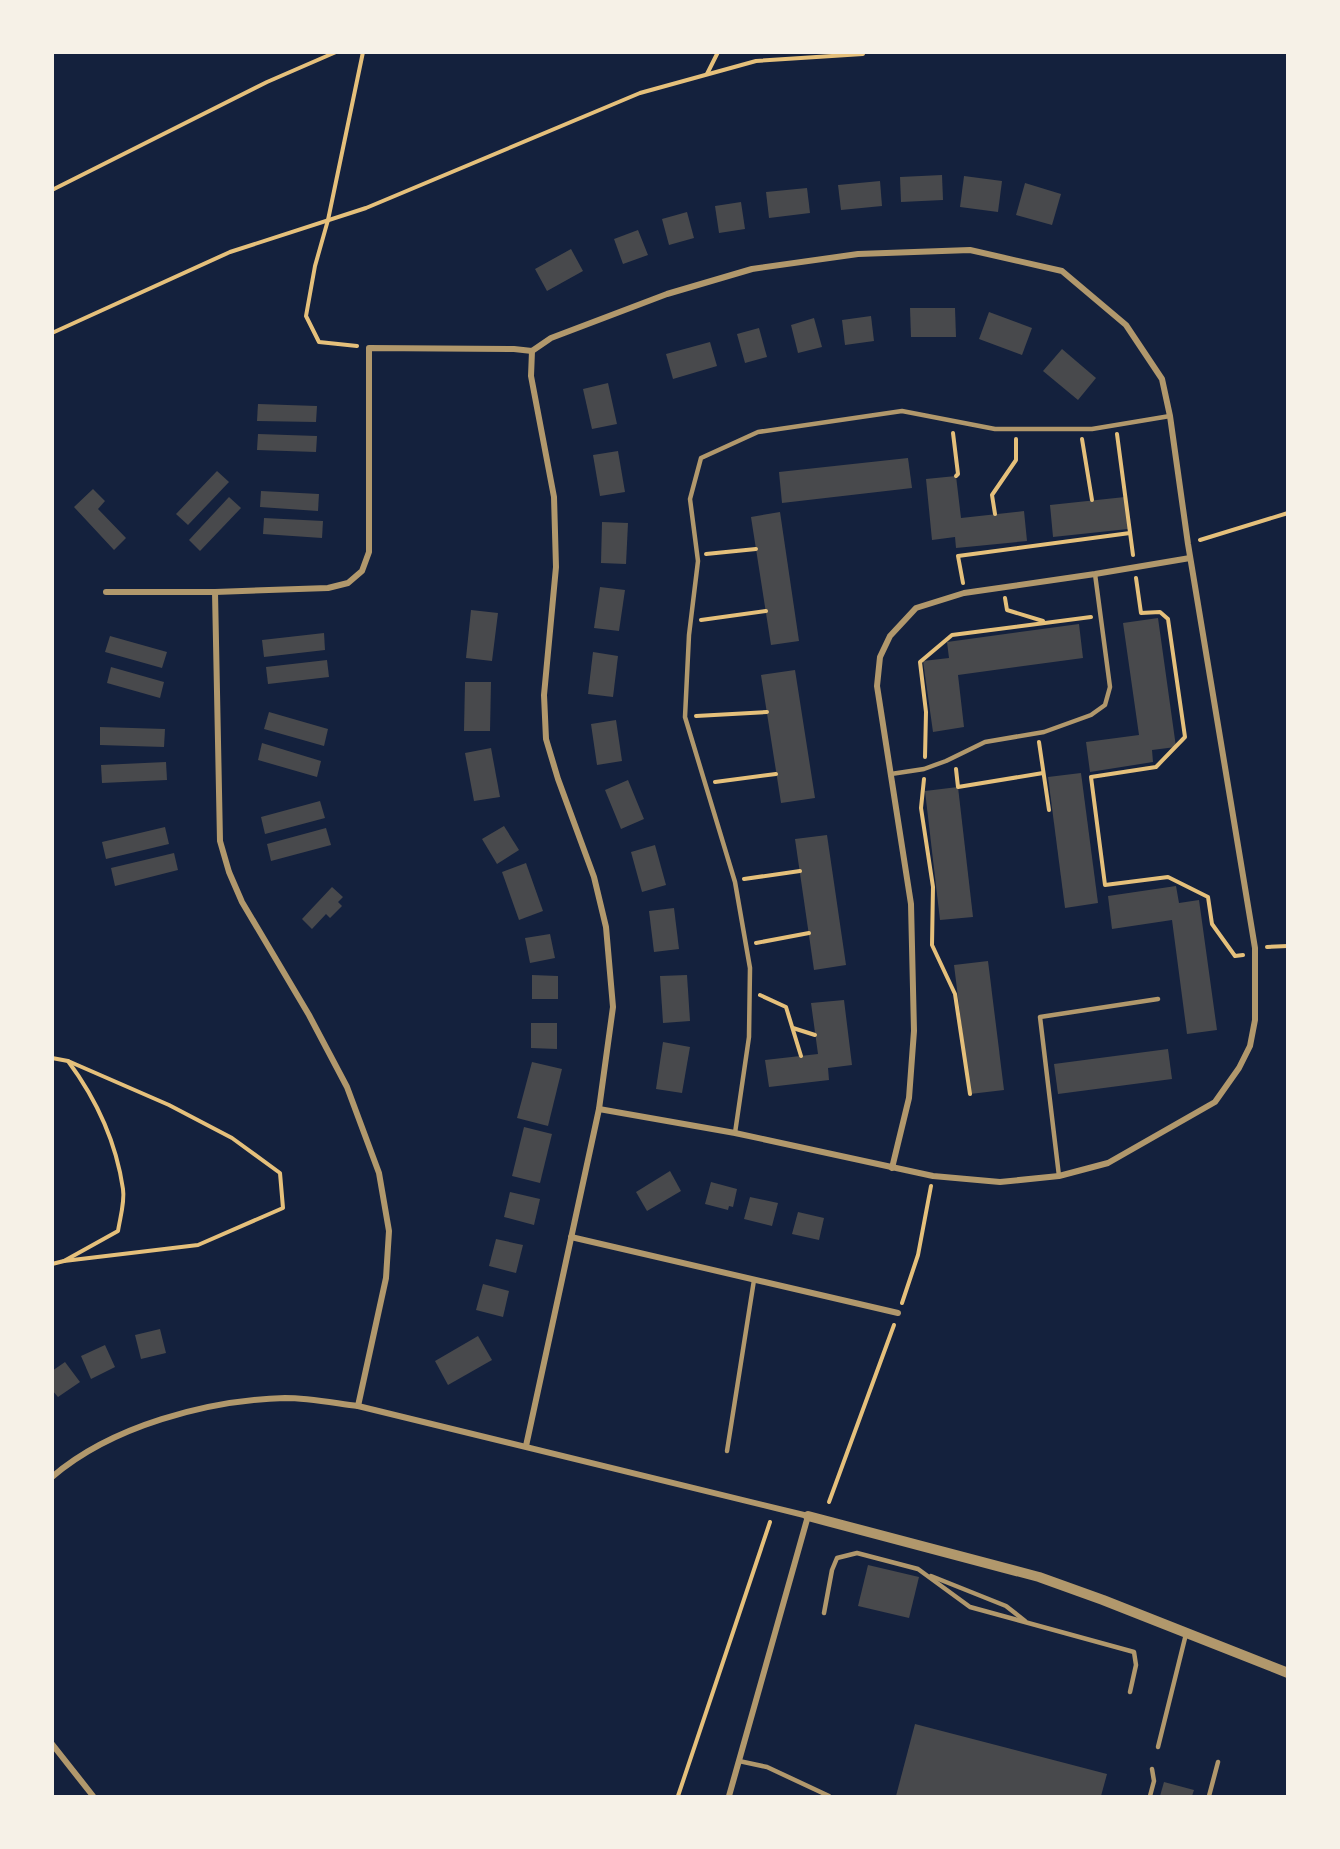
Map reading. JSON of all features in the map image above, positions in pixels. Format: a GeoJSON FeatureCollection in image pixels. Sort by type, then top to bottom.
{"type":"FeatureCollection","features":[{"type":"Feature","properties":{"kind":"street"},"geometry":{"type":"LineString","coordinates":[[106,592],[215,592],[328,588],[348,583],[362,571],[369,552],[369,348],[532,351],[551,338],[667,294],[752,269],[858,254],[970,250],[1062,271],[1126,326],[1162,379],[1170,416],[1190,558],[1255,951],[1255,1020],[1250,1046],[1239,1068],[1215,1102],[1108,1163],[1059,1176],[1000,1182],[933,1176],[735,1133],[599,1109]]}},
{"type":"Feature","properties":{"kind":"street"},"geometry":{"type":"LineString","coordinates":[[525,1446],[599,1109],[613,1007],[606,927],[594,877],[558,779],[546,739],[544,695],[556,567],[554,497],[531,376],[532,351]]}},
{"type":"Feature","properties":{"kind":"street"},"geometry":{"type":"LineString","coordinates":[[892,1168],[909,1098],[914,1031],[910,904],[877,686],[880,657],[890,636],[916,608],[964,592],[1190,558]]}},
{"type":"Feature","properties":{"kind":"street"},"geometry":{"type":"LineString","coordinates":[[215,592],[220,841],[229,872],[242,902],[309,1015],[347,1087],[362,1123],[381,1184],[389,1231],[386,1278],[358,1406]]}},
{"type":"Feature","properties":{"kind":"street"},"geometry":{"type":"LineString","coordinates":[[571,1237],[898,1313]]}},
{"type":"Feature","properties":{"kind":"street"},"geometry":{"type":"LineString","coordinates":[[52,1477],[66,1465],[123,1432],[212,1405],[286,1398],[358,1406],[808,1516],[1039,1577],[1287,1673]]}},
{"type":"Feature","properties":{"kind":"street"},"geometry":{"type":"LineString","coordinates":[[729,1797],[808,1516]]}},
{"type":"Feature","properties":{"kind":"street"},"geometry":{"type":"LineString","coordinates":[[52,1744],[93,1797]]}},
{"type":"Feature","properties":{"kind":"lane"},"geometry":{"type":"LineString","coordinates":[[735,1133],[749,1037],[750,968],[734,880],[685,717],[690,621],[697,555],[690,499],[700,458],[758,432],[902,411],[995,429],[1080,428],[1170,416]]}},
{"type":"Feature","properties":{"kind":"lane"},"geometry":{"type":"LineString","coordinates":[[891,774],[924,769],[985,741],[1038,733],[1091,716],[1105,705],[1110,687],[1095,574]]}},
{"type":"Feature","properties":{"kind":"lane"},"geometry":{"type":"LineString","coordinates":[[1059,1176],[1040,1017],[1158,999]]}},
{"type":"Feature","properties":{"kind":"lane"},"geometry":{"type":"LineString","coordinates":[[727,1451],[754,1280]]}},
{"type":"Feature","properties":{"kind":"lane"},"geometry":{"type":"LineString","coordinates":[[824,1613],[832,1570],[837,1558],[857,1553],[918,1569],[970,1607],[1134,1652],[1136,1665],[1130,1692]]}},
{"type":"Feature","properties":{"kind":"lane"},"geometry":{"type":"LineString","coordinates":[[924,1574],[1006,1606],[1027,1623]]}},
{"type":"Feature","properties":{"kind":"lane"},"geometry":{"type":"LineString","coordinates":[[1158,1747],[1186,1634]]}},
{"type":"Feature","properties":{"kind":"lane"},"geometry":{"type":"LineString","coordinates":[[740,1761],[767,1767],[829,1797]]}},
{"type":"Feature","properties":{"kind":"lane"},"geometry":{"type":"LineString","coordinates":[[1209,1797],[1218,1762]]}},
{"type":"Feature","properties":{"kind":"lane"},"geometry":{"type":"LineString","coordinates":[[1150,1797],[1154,1781],[1152,1769]]}},
{"type":"Feature","properties":{"kind":"path"},"geometry":{"type":"LineString","coordinates":[[52,190],[267,82],[336,52]]}},
{"type":"Feature","properties":{"kind":"path"},"geometry":{"type":"LineString","coordinates":[[363,52],[306,316],[319,342],[369,348]]}},
{"type":"Feature","properties":{"kind":"path"},"geometry":{"type":"LineString","coordinates":[[707,74],[718,52]]}},
{"type":"Feature","properties":{"kind":"path"},"geometry":{"type":"LineString","coordinates":[[52,333],[230,252],[366,208],[640,93],[756,61],[863,54]]}},
{"type":"Feature","properties":{"kind":"path"},"geometry":{"type":"LineString","coordinates":[[952,420],[958,474],[956,476]]}},
{"type":"Feature","properties":{"kind":"path"},"geometry":{"type":"LineString","coordinates":[[1116,424],[1141,613],[1160,612],[1168,619],[1185,737],[1156,767],[1092,777],[1105,885],[1168,877],[1208,897],[1212,924],[1235,956],[1287,946]]}},
{"type":"Feature","properties":{"kind":"path"},"geometry":{"type":"LineString","coordinates":[[995,514],[992,495],[1016,460],[1016,428]]}},
{"type":"Feature","properties":{"kind":"path"},"geometry":{"type":"LineString","coordinates":[[1080,428],[1092,501]]}},
{"type":"Feature","properties":{"kind":"path"},"geometry":{"type":"LineString","coordinates":[[1188,544],[1287,513]]}},
{"type":"Feature","properties":{"kind":"path"},"geometry":{"type":"LineString","coordinates":[[964,592],[958,556],[1130,532]]}},
{"type":"Feature","properties":{"kind":"path"},"geometry":{"type":"LineString","coordinates":[[697,555],[756,549]]}},
{"type":"Feature","properties":{"kind":"path"},"geometry":{"type":"LineString","coordinates":[[1002,587],[1007,610],[1047,622]]}},
{"type":"Feature","properties":{"kind":"path"},"geometry":{"type":"LineString","coordinates":[[690,621],[766,611]]}},
{"type":"Feature","properties":{"kind":"path"},"geometry":{"type":"LineString","coordinates":[[925,760],[926,712],[920,662],[952,635],[1101,616]]}},
{"type":"Feature","properties":{"kind":"path"},"geometry":{"type":"LineString","coordinates":[[685,717],[767,712]]}},
{"type":"Feature","properties":{"kind":"path"},"geometry":{"type":"LineString","coordinates":[[1038,733],[1049,810]]}},
{"type":"Feature","properties":{"kind":"path"},"geometry":{"type":"LineString","coordinates":[[955,756],[958,787],[1043,773]]}},
{"type":"Feature","properties":{"kind":"path"},"geometry":{"type":"LineString","coordinates":[[704,783],[776,774]]}},
{"type":"Feature","properties":{"kind":"path"},"geometry":{"type":"LineString","coordinates":[[924,778],[921,808],[933,886],[932,945],[955,994],[970,1094]]}},
{"type":"Feature","properties":{"kind":"path"},"geometry":{"type":"LineString","coordinates":[[734,880],[800,871]]}},
{"type":"Feature","properties":{"kind":"path"},"geometry":{"type":"LineString","coordinates":[[746,944],[809,933]]}},
{"type":"Feature","properties":{"kind":"path"},"geometry":{"type":"LineString","coordinates":[[750,991],[786,1006],[801,1056]]}},
{"type":"Feature","properties":{"kind":"path"},"geometry":{"type":"LineString","coordinates":[[793,1028],[815,1035]]}},
{"type":"Feature","properties":{"kind":"path"},"geometry":{"type":"LineString","coordinates":[[52,1058],[68,1061],[169,1105],[232,1138],[280,1173],[283,1208],[198,1245],[52,1264]]}},
{"type":"Feature","properties":{"kind":"path"},"geometry":{"type":"LineString","coordinates":[[64,1261],[118,1231],[124,1191],[107,1125],[87,1086],[68,1061]]}},
{"type":"Feature","properties":{"kind":"path"},"geometry":{"type":"LineString","coordinates":[[830,1502],[918,1255],[933,1176]]}},
{"type":"Feature","properties":{"kind":"path"},"geometry":{"type":"LineString","coordinates":[[678,1797],[770,1522]]}},
{"type":"Feature","properties":{"kind":"building"},"geometry":{"type":"Polygon","coordinates":[[[942,175],[943,200],[901,202],[900,177],[942,175]]]}},
{"type":"Feature","properties":{"kind":"building"},"geometry":{"type":"Polygon","coordinates":[[[964,176],[1002,181],[998,212],[960,207],[964,176]]]}},
{"type":"Feature","properties":{"kind":"building"},"geometry":{"type":"Polygon","coordinates":[[[880,181],[882,206],[841,210],[838,185],[880,181]]]}},
{"type":"Feature","properties":{"kind":"building"},"geometry":{"type":"Polygon","coordinates":[[[1025,183],[1061,194],[1052,225],[1016,215],[1025,183]]]}},
{"type":"Feature","properties":{"kind":"building"},"geometry":{"type":"Polygon","coordinates":[[[807,188],[810,213],[769,218],[766,192],[807,188]]]}},
{"type":"Feature","properties":{"kind":"building"},"geometry":{"type":"Polygon","coordinates":[[[741,202],[745,229],[719,233],[715,206],[741,202]]]}},
{"type":"Feature","properties":{"kind":"building"},"geometry":{"type":"Polygon","coordinates":[[[687,212],[694,238],[669,245],[662,219],[687,212]]]}},
{"type":"Feature","properties":{"kind":"building"},"geometry":{"type":"Polygon","coordinates":[[[638,230],[648,255],[623,264],[614,239],[638,230]]]}},
{"type":"Feature","properties":{"kind":"building"},"geometry":{"type":"Polygon","coordinates":[[[571,249],[583,271],[547,291],[535,269],[571,249]]]}},
{"type":"Feature","properties":{"kind":"building"},"geometry":{"type":"Polygon","coordinates":[[[910,308],[955,308],[956,337],[911,337],[910,308]]]}},
{"type":"Feature","properties":{"kind":"building"},"geometry":{"type":"Polygon","coordinates":[[[989,312],[1032,328],[1022,355],[979,339],[989,312]]]}},
{"type":"Feature","properties":{"kind":"building"},"geometry":{"type":"Polygon","coordinates":[[[871,316],[874,341],[845,345],[842,320],[871,316]]]}},
{"type":"Feature","properties":{"kind":"building"},"geometry":{"type":"Polygon","coordinates":[[[814,318],[822,347],[798,353],[791,325],[814,318]]]}},
{"type":"Feature","properties":{"kind":"building"},"geometry":{"type":"Polygon","coordinates":[[[759,328],[767,357],[745,363],[737,334],[759,328]]]}},
{"type":"Feature","properties":{"kind":"building"},"geometry":{"type":"Polygon","coordinates":[[[710,342],[717,366],[673,379],[666,354],[710,342]]]}},
{"type":"Feature","properties":{"kind":"building"},"geometry":{"type":"Polygon","coordinates":[[[1062,349],[1096,378],[1078,400],[1043,371],[1062,349]]]}},
{"type":"Feature","properties":{"kind":"building"},"geometry":{"type":"Polygon","coordinates":[[[608,383],[617,424],[592,429],[583,389],[608,383]]]}},
{"type":"Feature","properties":{"kind":"building"},"geometry":{"type":"Polygon","coordinates":[[[258,404],[317,406],[316,422],[257,421],[258,404]]]}},
{"type":"Feature","properties":{"kind":"building"},"geometry":{"type":"Polygon","coordinates":[[[258,434],[317,436],[316,452],[257,450],[258,434]]]}},
{"type":"Feature","properties":{"kind":"building"},"geometry":{"type":"Polygon","coordinates":[[[618,451],[625,492],[600,496],[593,455],[618,451]]]}},
{"type":"Feature","properties":{"kind":"building"},"geometry":{"type":"Polygon","coordinates":[[[908,458],[912,488],[782,503],[779,472],[908,458]]]}},
{"type":"Feature","properties":{"kind":"building"},"geometry":{"type":"Polygon","coordinates":[[[217,471],[229,482],[188,525],[176,514],[217,471]]]}},
{"type":"Feature","properties":{"kind":"building"},"geometry":{"type":"Polygon","coordinates":[[[956,476],[961,518],[1024,511],[1027,541],[956,548],[955,537],[932,540],[926,479],[956,476]]]}},
{"type":"Feature","properties":{"kind":"building"},"geometry":{"type":"Polygon","coordinates":[[[93,489],[105,501],[98,509],[126,538],[114,550],[74,507],[93,489]]]}},
{"type":"Feature","properties":{"kind":"building"},"geometry":{"type":"Polygon","coordinates":[[[261,491],[319,494],[318,511],[260,507],[261,491]]]}},
{"type":"Feature","properties":{"kind":"building"},"geometry":{"type":"Polygon","coordinates":[[[229,497],[241,508],[200,551],[189,540],[229,497]]]}},
{"type":"Feature","properties":{"kind":"building"},"geometry":{"type":"Polygon","coordinates":[[[1125,497],[1128,529],[1053,537],[1050,505],[1125,497]]]}},
{"type":"Feature","properties":{"kind":"building"},"geometry":{"type":"Polygon","coordinates":[[[780,512],[799,641],[771,645],[751,517],[780,512]]]}},
{"type":"Feature","properties":{"kind":"building"},"geometry":{"type":"Polygon","coordinates":[[[264,518],[323,521],[322,538],[263,534],[264,518]]]}},
{"type":"Feature","properties":{"kind":"building"},"geometry":{"type":"Polygon","coordinates":[[[602,522],[628,523],[626,564],[601,563],[602,522]]]}},
{"type":"Feature","properties":{"kind":"building"},"geometry":{"type":"Polygon","coordinates":[[[600,587],[625,590],[619,631],[594,628],[600,587]]]}},
{"type":"Feature","properties":{"kind":"building"},"geometry":{"type":"Polygon","coordinates":[[[471,610],[498,613],[492,661],[466,658],[471,610]]]}},
{"type":"Feature","properties":{"kind":"building"},"geometry":{"type":"Polygon","coordinates":[[[1158,618],[1176,747],[1152,750],[1153,762],[1090,772],[1086,742],[1139,735],[1123,623],[1158,618]]]}},
{"type":"Feature","properties":{"kind":"building"},"geometry":{"type":"Polygon","coordinates":[[[1079,624],[1083,658],[958,675],[964,727],[933,732],[923,661],[949,658],[947,642],[1079,624]]]}},
{"type":"Feature","properties":{"kind":"building"},"geometry":{"type":"Polygon","coordinates":[[[324,633],[325,650],[264,657],[262,640],[324,633]]]}},
{"type":"Feature","properties":{"kind":"building"},"geometry":{"type":"Polygon","coordinates":[[[110,636],[167,652],[162,668],[105,652],[110,636]]]}},
{"type":"Feature","properties":{"kind":"building"},"geometry":{"type":"Polygon","coordinates":[[[593,652],[618,656],[613,697],[588,694],[593,652]]]}},
{"type":"Feature","properties":{"kind":"building"},"geometry":{"type":"Polygon","coordinates":[[[327,660],[329,677],[268,684],[266,667],[327,660]]]}},
{"type":"Feature","properties":{"kind":"building"},"geometry":{"type":"Polygon","coordinates":[[[111,667],[164,682],[160,698],[107,683],[111,667]]]}},
{"type":"Feature","properties":{"kind":"building"},"geometry":{"type":"Polygon","coordinates":[[[795,670],[815,798],[781,803],[761,675],[795,670]]]}},
{"type":"Feature","properties":{"kind":"building"},"geometry":{"type":"Polygon","coordinates":[[[465,682],[491,682],[490,731],[464,731],[465,682]]]}},
{"type":"Feature","properties":{"kind":"building"},"geometry":{"type":"Polygon","coordinates":[[[269,712],[328,729],[324,746],[264,729],[269,712]]]}},
{"type":"Feature","properties":{"kind":"building"},"geometry":{"type":"Polygon","coordinates":[[[616,720],[622,761],[597,765],[591,724],[616,720]]]}},
{"type":"Feature","properties":{"kind":"building"},"geometry":{"type":"Polygon","coordinates":[[[100,727],[165,729],[164,747],[100,745],[100,727]]]}},
{"type":"Feature","properties":{"kind":"building"},"geometry":{"type":"Polygon","coordinates":[[[262,743],[321,761],[317,777],[258,760],[262,743]]]}},
{"type":"Feature","properties":{"kind":"building"},"geometry":{"type":"Polygon","coordinates":[[[491,748],[500,797],[474,801],[465,753],[491,748]]]}},
{"type":"Feature","properties":{"kind":"building"},"geometry":{"type":"Polygon","coordinates":[[[166,762],[167,780],[102,783],[101,765],[166,762]]]}},
{"type":"Feature","properties":{"kind":"building"},"geometry":{"type":"Polygon","coordinates":[[[1081,773],[1098,903],[1065,908],[1048,777],[1081,773]]]}},
{"type":"Feature","properties":{"kind":"building"},"geometry":{"type":"Polygon","coordinates":[[[628,780],[644,819],[621,829],[605,790],[628,780]]]}},
{"type":"Feature","properties":{"kind":"building"},"geometry":{"type":"Polygon","coordinates":[[[958,787],[973,917],[940,920],[925,791],[958,787]]]}},
{"type":"Feature","properties":{"kind":"building"},"geometry":{"type":"Polygon","coordinates":[[[320,801],[325,818],[265,834],[261,817],[320,801]]]}},
{"type":"Feature","properties":{"kind":"building"},"geometry":{"type":"Polygon","coordinates":[[[504,826],[519,850],[497,864],[482,839],[504,826]]]}},
{"type":"Feature","properties":{"kind":"building"},"geometry":{"type":"Polygon","coordinates":[[[165,827],[169,844],[106,859],[102,842],[165,827]]]}},
{"type":"Feature","properties":{"kind":"building"},"geometry":{"type":"Polygon","coordinates":[[[326,828],[331,845],[271,861],[267,844],[326,828]]]}},
{"type":"Feature","properties":{"kind":"building"},"geometry":{"type":"Polygon","coordinates":[[[827,835],[846,965],[814,970],[795,839],[827,835]]]}},
{"type":"Feature","properties":{"kind":"building"},"geometry":{"type":"Polygon","coordinates":[[[655,845],[666,885],[642,892],[631,852],[655,845]]]}},
{"type":"Feature","properties":{"kind":"building"},"geometry":{"type":"Polygon","coordinates":[[[174,853],[178,870],[115,886],[111,868],[174,853]]]}},
{"type":"Feature","properties":{"kind":"building"},"geometry":{"type":"Polygon","coordinates":[[[526,863],[543,911],[519,920],[502,872],[526,863]]]}},
{"type":"Feature","properties":{"kind":"building"},"geometry":{"type":"Polygon","coordinates":[[[1176,886],[1179,903],[1199,900],[1217,1030],[1187,1034],[1172,920],[1112,929],[1108,896],[1176,886]]]}},
{"type":"Feature","properties":{"kind":"building"},"geometry":{"type":"Polygon","coordinates":[[[332,887],[343,897],[338,902],[342,906],[330,918],[326,914],[312,929],[302,919],[332,887]]]}},
{"type":"Feature","properties":{"kind":"building"},"geometry":{"type":"Polygon","coordinates":[[[674,908],[679,949],[654,952],[649,911],[674,908]]]}},
{"type":"Feature","properties":{"kind":"building"},"geometry":{"type":"Polygon","coordinates":[[[550,934],[555,958],[530,963],[525,938],[550,934]]]}},
{"type":"Feature","properties":{"kind":"building"},"geometry":{"type":"Polygon","coordinates":[[[988,961],[1004,1090],[970,1094],[954,965],[988,961]]]}},
{"type":"Feature","properties":{"kind":"building"},"geometry":{"type":"Polygon","coordinates":[[[532,975],[558,976],[558,999],[532,999],[532,975]]]}},
{"type":"Feature","properties":{"kind":"building"},"geometry":{"type":"Polygon","coordinates":[[[687,975],[690,1021],[663,1023],[660,976],[687,975]]]}},
{"type":"Feature","properties":{"kind":"building"},"geometry":{"type":"Polygon","coordinates":[[[844,1000],[852,1065],[828,1068],[829,1080],[769,1087],[765,1060],[818,1054],[811,1003],[844,1000]]]}},
{"type":"Feature","properties":{"kind":"building"},"geometry":{"type":"Polygon","coordinates":[[[531,1023],[557,1023],[557,1049],[531,1048],[531,1023]]]}},
{"type":"Feature","properties":{"kind":"building"},"geometry":{"type":"Polygon","coordinates":[[[663,1042],[690,1047],[682,1093],[656,1089],[663,1042]]]}},
{"type":"Feature","properties":{"kind":"building"},"geometry":{"type":"Polygon","coordinates":[[[1168,1049],[1172,1079],[1058,1094],[1054,1064],[1168,1049]]]}},
{"type":"Feature","properties":{"kind":"building"},"geometry":{"type":"Polygon","coordinates":[[[532,1062],[562,1069],[548,1126],[517,1118],[532,1062]]]}},
{"type":"Feature","properties":{"kind":"building"},"geometry":{"type":"Polygon","coordinates":[[[524,1127],[552,1134],[540,1183],[512,1176],[524,1127]]]}},
{"type":"Feature","properties":{"kind":"building"},"geometry":{"type":"Polygon","coordinates":[[[670,1171],[681,1191],[647,1211],[636,1192],[670,1171]]]}},
{"type":"Feature","properties":{"kind":"building"},"geometry":{"type":"Polygon","coordinates":[[[711,1182],[737,1189],[733,1207],[729,1206],[728,1210],[705,1204],[711,1182]]]}},
{"type":"Feature","properties":{"kind":"building"},"geometry":{"type":"Polygon","coordinates":[[[510,1192],[540,1199],[534,1225],[504,1217],[510,1192]]]}},
{"type":"Feature","properties":{"kind":"building"},"geometry":{"type":"Polygon","coordinates":[[[750,1197],[778,1203],[772,1226],[744,1219],[750,1197]]]}},
{"type":"Feature","properties":{"kind":"building"},"geometry":{"type":"Polygon","coordinates":[[[798,1212],[824,1218],[819,1240],[792,1234],[798,1212]]]}},
{"type":"Feature","properties":{"kind":"building"},"geometry":{"type":"Polygon","coordinates":[[[496,1239],[523,1245],[516,1273],[489,1266],[496,1239]]]}},
{"type":"Feature","properties":{"kind":"building"},"geometry":{"type":"Polygon","coordinates":[[[483,1284],[509,1291],[503,1317],[476,1310],[483,1284]]]}},
{"type":"Feature","properties":{"kind":"building"},"geometry":{"type":"Polygon","coordinates":[[[160,1329],[166,1353],[141,1359],[135,1335],[160,1329]]]}},
{"type":"Feature","properties":{"kind":"building"},"geometry":{"type":"Polygon","coordinates":[[[478,1336],[492,1360],[448,1385],[435,1361],[478,1336]]]}},
{"type":"Feature","properties":{"kind":"building"},"geometry":{"type":"Polygon","coordinates":[[[105,1345],[115,1367],[91,1379],[81,1356],[105,1345]]]}},
{"type":"Feature","properties":{"kind":"building"},"geometry":{"type":"Polygon","coordinates":[[[65,1362],[80,1382],[58,1397],[52,1390],[52,1371],[65,1362]]]}},
{"type":"Feature","properties":{"kind":"building"},"geometry":{"type":"Polygon","coordinates":[[[868,1565],[919,1577],[909,1618],[858,1606],[868,1565]]]}},
{"type":"Feature","properties":{"kind":"building"},"geometry":{"type":"Polygon","coordinates":[[[915,1724],[1107,1774],[1101,1796],[896,1796],[915,1724]]]}},
{"type":"Feature","properties":{"kind":"building"},"geometry":{"type":"Polygon","coordinates":[[[1164,1782],[1194,1790],[1192,1796],[1160,1796],[1164,1782]]]}}]}
